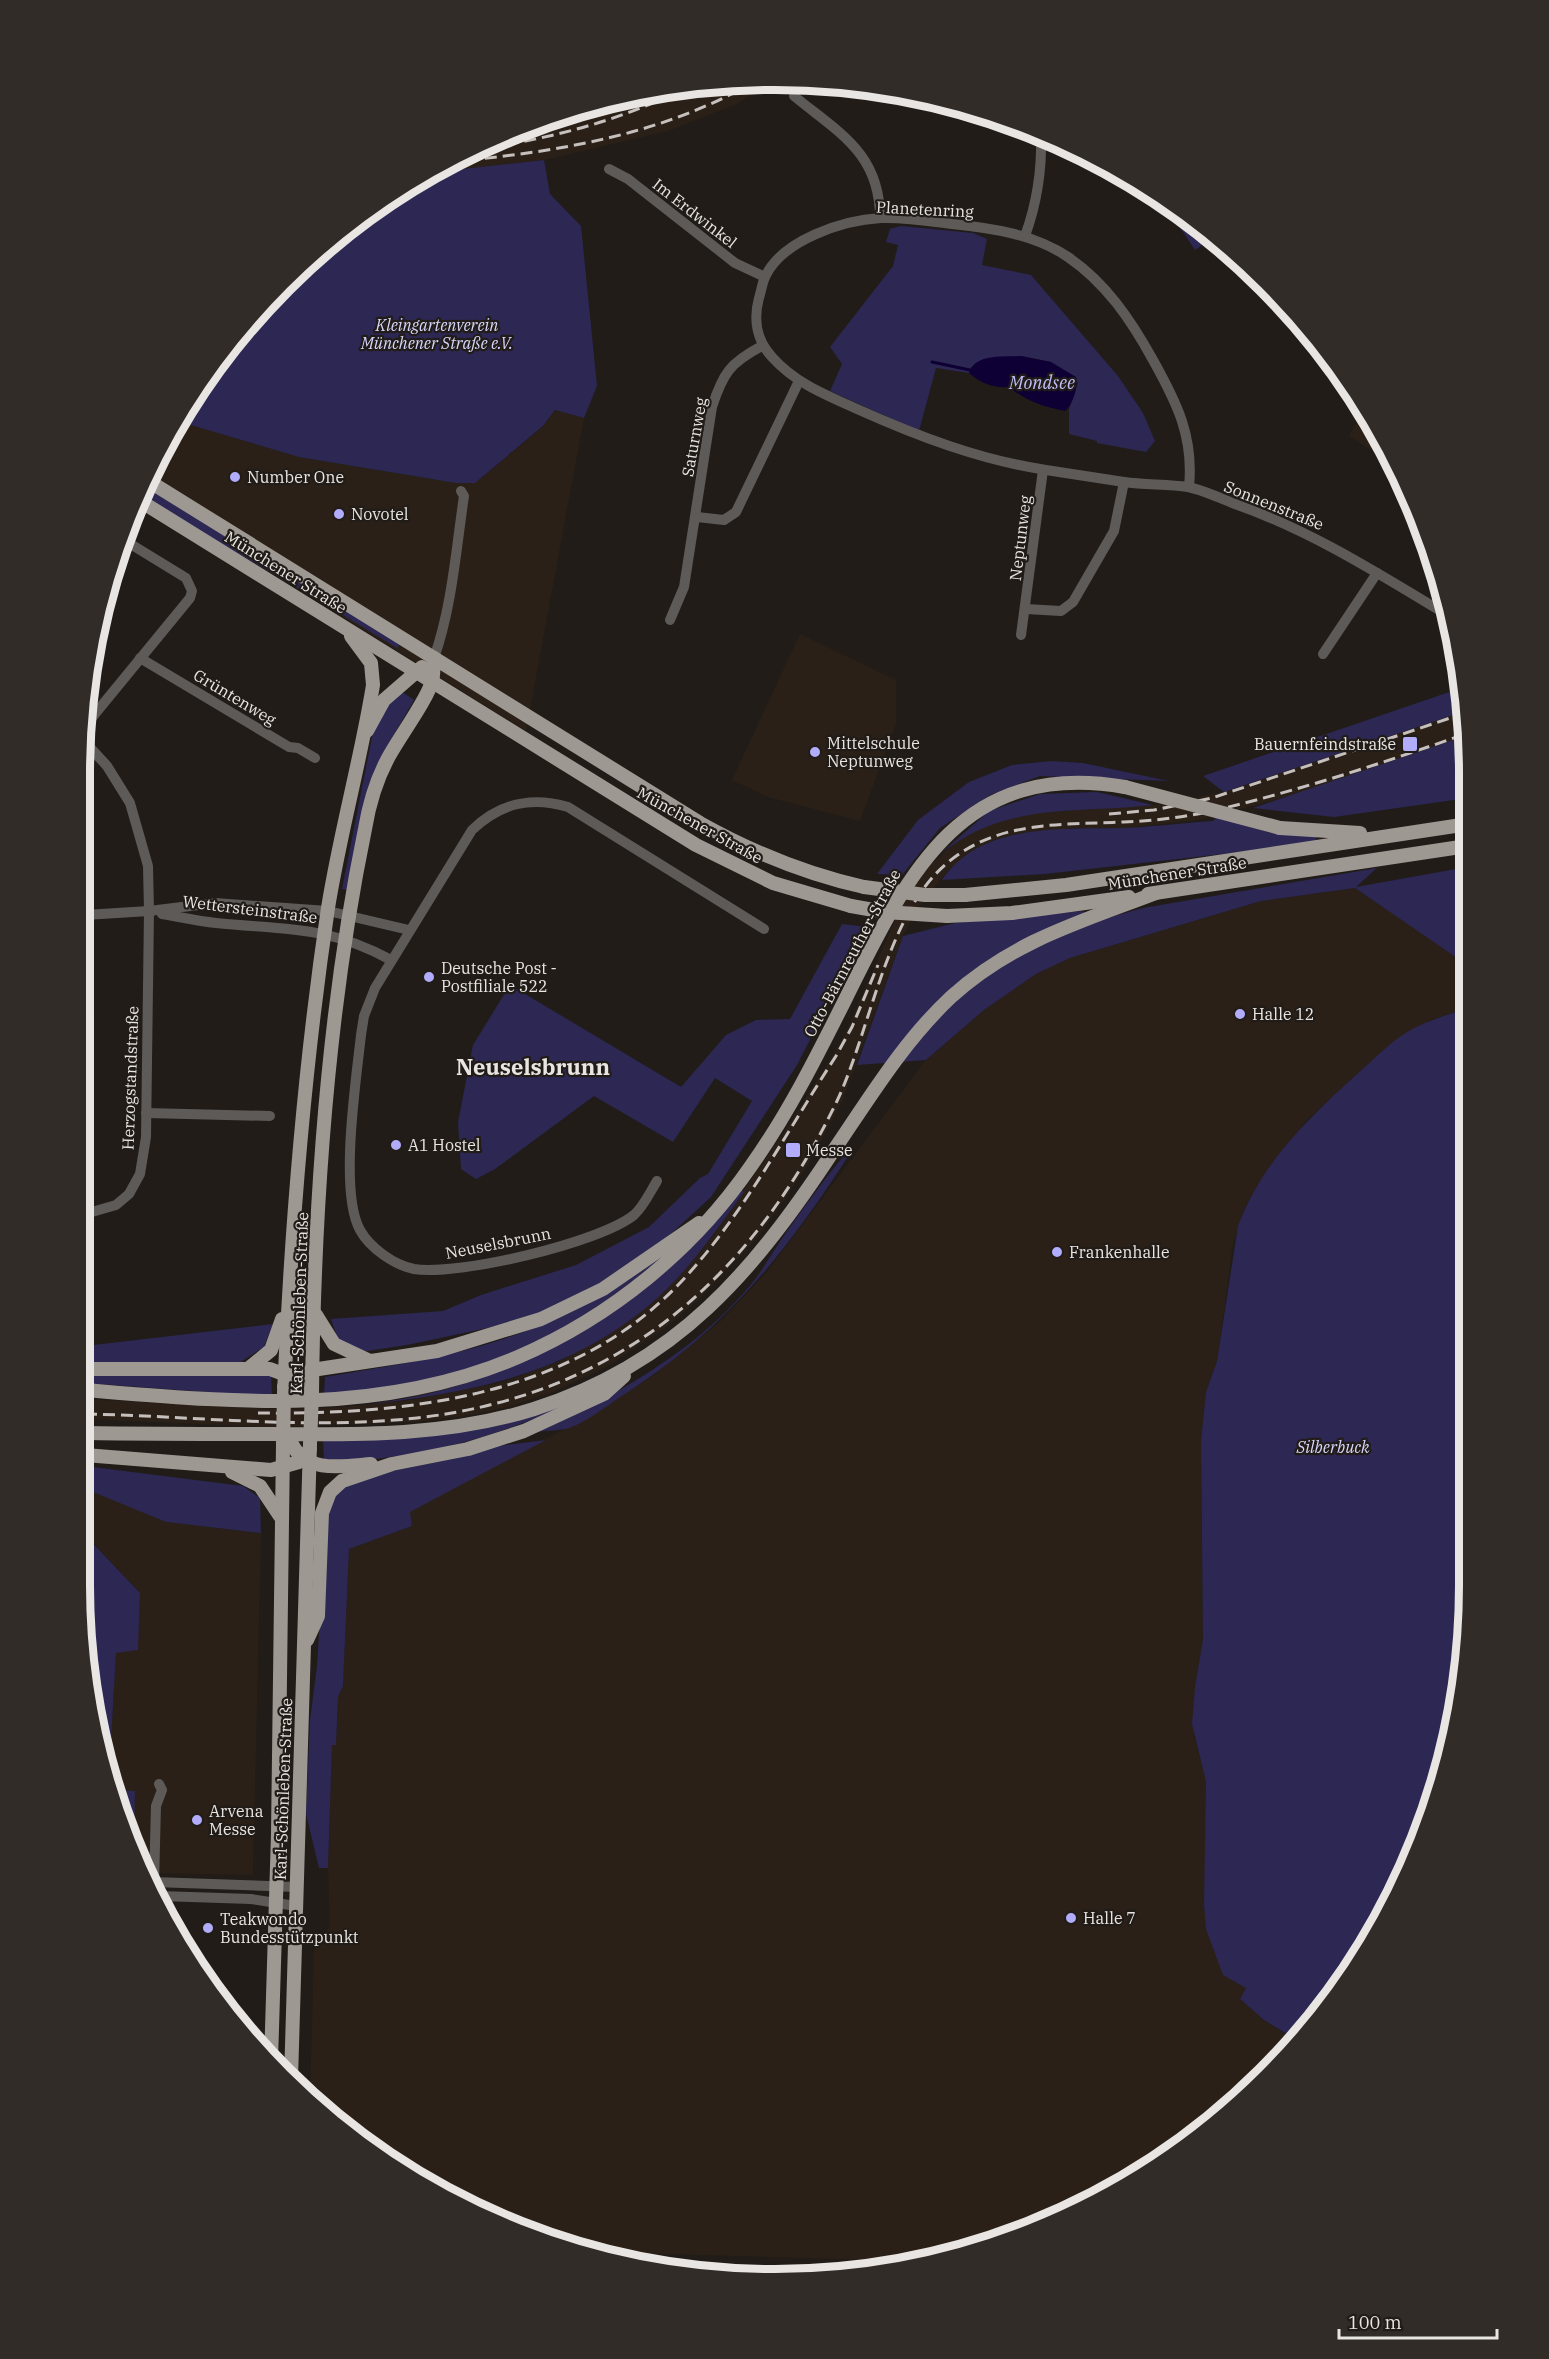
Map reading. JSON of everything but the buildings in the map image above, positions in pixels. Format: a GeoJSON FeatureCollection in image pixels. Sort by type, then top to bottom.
{"type":"FeatureCollection","features":[{"type":"Feature","properties":{"kind":"main road","name":"Münchener Straße"},"geometry":{"type":"LineString","coordinates":[[155,485],[715,831],[795,868],[864,887],[925,894],[965,895],[1066,885],[1459,825]]}},
{"type":"Feature","properties":{"kind":"main road","name":"Münchener Straße"},"geometry":{"type":"LineString","coordinates":[[146,505],[710,853],[773,883],[851,906],[894,913],[947,916],[1038,910],[1459,847]]}},
{"type":"Feature","properties":{"kind":"main road","name":"Karl-Schönleben-Straße"},"geometry":{"type":"LineString","coordinates":[[271,2049],[277,1885],[282,1469],[287,1444],[283,1427],[287,1383],[289,1297],[306,1084],[328,911],[373,685],[372,669],[367,657],[344,627]]}},
{"type":"Feature","properties":{"kind":"main road","name":"Karl-Schönleben-Straße"},"geometry":{"type":"LineString","coordinates":[[361,740],[384,700],[434,658]]}},
{"type":"Feature","properties":{"kind":"main road","name":"Karl-Schönleben-Straße"},"geometry":{"type":"LineString","coordinates":[[291,2070],[308,1453],[311,1414],[307,1393],[312,1370],[327,1090],[346,940],[364,829],[377,783],[388,758],[432,682],[434,658]]}},
{"type":"Feature","properties":{"kind":"main road","name":"Otto-Bärnreuther-Straße"},"geometry":{"type":"LineString","coordinates":[[90,1390],[234,1401],[316,1402],[395,1394],[459,1379],[517,1358],[593,1317],[664,1264],[714,1214],[751,1167],[813,1063],[887,915],[916,868],[935,846],[977,811],[1022,791],[1066,783],[1125,787],[1280,828],[1398,834]]}},
{"type":"Feature","properties":{"kind":"main road"},"geometry":{"type":"LineString","coordinates":[[304,1648],[318,1616],[321,1528],[327,1497],[334,1488],[350,1476],[393,1464],[468,1449],[542,1423],[604,1394],[643,1359],[706,1311],[753,1263],[793,1211],[881,1080],[916,1034],[950,999],[992,964],[1035,939],[1156,892]]}},
{"type":"Feature","properties":{"kind":"main road","name":"Otto-Bärnreuther-Straße"},"geometry":{"type":"LineString","coordinates":[[287,1383],[312,1370],[452,1348],[561,1311],[610,1284],[676,1237],[714,1214]]}},
{"type":"Feature","properties":{"kind":"main road"},"geometry":{"type":"LineString","coordinates":[[248,1369],[271,1350],[289,1297]]}},
{"type":"Feature","properties":{"kind":"main road"},"geometry":{"type":"LineString","coordinates":[[315,1312],[325,1333],[334,1344],[371,1362]]}},
{"type":"Feature","properties":{"kind":"main road"},"geometry":{"type":"LineString","coordinates":[[90,1433],[342,1434],[444,1428],[511,1416],[555,1402],[597,1384],[643,1359]]}},
{"type":"Feature","properties":{"kind":"main road"},"geometry":{"type":"LineString","coordinates":[[90,1369],[270,1369],[287,1383],[307,1393]]}},
{"type":"Feature","properties":{"kind":"main road"},"geometry":{"type":"LineString","coordinates":[[287,1444],[330,1466],[393,1464]]}},
{"type":"Feature","properties":{"kind":"main road"},"geometry":{"type":"LineString","coordinates":[[90,1455],[216,1467],[282,1469],[308,1453]]}},
{"type":"Feature","properties":{"kind":"main road"},"geometry":{"type":"LineString","coordinates":[[216,1467],[256,1483],[269,1496],[281,1518]]}},
{"type":"Feature","properties":{"kind":"street"},"geometry":{"type":"LineString","coordinates":[[794,96],[851,143],[868,163],[876,180],[880,218]]}},
{"type":"Feature","properties":{"kind":"street"},"geometry":{"type":"LineString","coordinates":[[1025,236],[1035,208],[1041,176],[1041,144]]}},
{"type":"Feature","properties":{"kind":"street","name":"Im Erdwinkel"},"geometry":{"type":"LineString","coordinates":[[609,169],[628,179],[735,264],[765,277]]}},
{"type":"Feature","properties":{"kind":"street","name":"Planetenring"},"geometry":{"type":"LineString","coordinates":[[762,346],[756,310],[765,277],[778,259],[806,238],[842,225],[880,218],[981,227],[1025,236],[1065,255],[1092,276],[1114,298],[1132,323],[1185,423],[1191,458],[1189,487]]}},
{"type":"Feature","properties":{"kind":"street"},"geometry":{"type":"LineString","coordinates":[[762,346],[781,368],[799,381],[934,441],[1043,470],[1124,482],[1189,487]]}},
{"type":"Feature","properties":{"kind":"street","name":"Saturnweg"},"geometry":{"type":"LineString","coordinates":[[669,620],[684,587],[697,517],[712,407],[721,379],[733,364],[762,346]]}},
{"type":"Feature","properties":{"kind":"street"},"geometry":{"type":"LineString","coordinates":[[697,517],[724,520],[736,512],[799,381]]}},
{"type":"Feature","properties":{"kind":"street","name":"Neptunweg"},"geometry":{"type":"LineString","coordinates":[[1021,635],[1043,470]]}},
{"type":"Feature","properties":{"kind":"street"},"geometry":{"type":"LineString","coordinates":[[1026,609],[1060,611],[1073,602],[1114,531],[1124,482]]}},
{"type":"Feature","properties":{"kind":"street","name":"Sonnenstraße"},"geometry":{"type":"LineString","coordinates":[[1189,487],[1288,523],[1328,543],[1439,610]]}},
{"type":"Feature","properties":{"kind":"street"},"geometry":{"type":"LineString","coordinates":[[434,658],[443,631],[452,579],[464,496],[461,491]]}},
{"type":"Feature","properties":{"kind":"street"},"geometry":{"type":"LineString","coordinates":[[92,718],[190,598],[192,591],[186,578],[130,544]]}},
{"type":"Feature","properties":{"kind":"street"},"geometry":{"type":"LineString","coordinates":[[1323,654],[1377,573]]}},
{"type":"Feature","properties":{"kind":"street","name":"Grüntenweg"},"geometry":{"type":"LineString","coordinates":[[140,658],[289,747],[298,748],[315,758]]}},
{"type":"Feature","properties":{"kind":"street","name":"Herzogstandstraße"},"geometry":{"type":"LineString","coordinates":[[90,1213],[116,1205],[135,1186],[146,1137],[150,911],[148,866],[130,803],[107,766],[91,747]]}},
{"type":"Feature","properties":{"kind":"street","name":"Neuselsbrunn"},"geometry":{"type":"LineString","coordinates":[[657,1181],[634,1214],[621,1222],[563,1246],[500,1262],[438,1270],[414,1269],[398,1264],[375,1248],[361,1232],[350,1198],[351,1156],[364,1016],[375,988],[472,830],[495,812],[513,804],[534,800],[568,807],[764,929]]}},
{"type":"Feature","properties":{"kind":"street","name":"Wettersteinstraße"},"geometry":{"type":"LineString","coordinates":[[90,915],[150,911],[215,903],[328,911],[350,915]]}},
{"type":"Feature","properties":{"kind":"street","name":"Wettersteinstraße"},"geometry":{"type":"LineString","coordinates":[[150,911],[215,923],[296,928],[325,933],[346,940]]}},
{"type":"Feature","properties":{"kind":"street"},"geometry":{"type":"LineString","coordinates":[[350,915],[410,930]]}},
{"type":"Feature","properties":{"kind":"street"},"geometry":{"type":"LineString","coordinates":[[346,940],[391,960]]}},
{"type":"Feature","properties":{"kind":"street"},"geometry":{"type":"LineString","coordinates":[[146,1113],[270,1116]]}},
{"type":"Feature","properties":{"kind":"street"},"geometry":{"type":"LineString","coordinates":[[153,1871],[156,1806],[162,1790],[159,1784]]}},
{"type":"Feature","properties":{"kind":"street"},"geometry":{"type":"LineString","coordinates":[[159,1882],[297,1887]]}},
{"type":"Feature","properties":{"kind":"street"},"geometry":{"type":"LineString","coordinates":[[166,1896],[251,1899],[296,1906]]}},
{"type":"Feature","properties":{"kind":"shaded area"},"geometry":{"type":"Polygon","coordinates":[[[757,90],[737,104],[668,131],[544,160],[456,170],[513,142],[597,113],[685,96],[757,90]]]}},
{"type":"Feature","properties":{"kind":"shaded area"},"geometry":{"type":"Polygon","coordinates":[[[555,410],[584,418],[526,731],[150,496],[187,424],[299,457],[456,483],[475,483],[543,427],[555,410]]]}},
{"type":"Feature","properties":{"kind":"shaded area"},"geometry":{"type":"Polygon","coordinates":[[[1359,419],[1374,446],[1371,450],[1349,436],[1359,419]]]}},
{"type":"Feature","properties":{"kind":"shaded area","name":"Mittelschule Neptunweg"},"geometry":{"type":"Polygon","coordinates":[[[800,634],[896,680],[896,724],[860,821],[768,797],[732,780],[800,634]]]}},
{"type":"Feature","properties":{"kind":"shaded area"},"geometry":{"type":"Polygon","coordinates":[[[1456,714],[1458,739],[1291,796],[1198,820],[1123,828],[1073,828],[1011,836],[989,843],[950,868],[918,908],[903,936],[843,1099],[809,1163],[782,1203],[757,1238],[698,1300],[665,1328],[606,1367],[553,1392],[511,1406],[471,1415],[414,1422],[270,1427],[90,1419],[90,1399],[271,1409],[332,1408],[411,1400],[504,1382],[565,1359],[648,1306],[708,1242],[790,1123],[843,1039],[903,902],[925,870],[960,838],[1006,818],[1031,813],[1153,805],[1224,792],[1456,714]]]}},
{"type":"Feature","properties":{"kind":"shaded area"},"geometry":{"type":"Polygon","coordinates":[[[1355,888],[1459,960],[1459,1011],[1429,1021],[1389,1046],[1308,1119],[1267,1171],[1246,1205],[1233,1244],[1217,1361],[1206,1392],[1201,1442],[1203,1639],[1195,1687],[1194,1736],[1204,1772],[1246,1988],[1240,1999],[1264,2020],[1289,2036],[1259,2069],[1191,2128],[1155,2154],[1117,2177],[1036,2217],[995,2233],[952,2246],[883,2260],[628,2253],[554,2233],[513,2217],[432,2177],[394,2154],[358,2128],[310,2087],[314,1951],[330,1926],[328,1868],[332,1745],[336,1744],[338,1697],[343,1686],[349,1549],[412,1526],[409,1512],[593,1414],[654,1375],[721,1321],[767,1272],[926,1060],[984,1010],[1036,974],[1070,958],[1261,901],[1355,888]]]}},
{"type":"Feature","properties":{"kind":"shaded area"},"geometry":{"type":"Polygon","coordinates":[[[90,1490],[166,1522],[261,1533],[253,1875],[155,1873],[142,1846],[126,1805],[110,1751],[116,1653],[140,1593],[90,1539],[90,1490]]]}},
{"type":"Feature","properties":{"kind":"green space","name":"Kleingartenverein Münchener Straße e.V."},"geometry":{"type":"Polygon","coordinates":[[[544,160],[550,194],[581,226],[597,386],[584,418],[555,410],[543,426],[475,483],[456,483],[299,457],[187,424],[231,358],[290,290],[358,231],[394,205],[456,170],[544,160]]]}},
{"type":"Feature","properties":{"kind":"green space"},"geometry":{"type":"Polygon","coordinates":[[[1174,219],[1205,243],[1195,250],[1174,219]]]}},
{"type":"Feature","properties":{"kind":"green space"},"geometry":{"type":"Polygon","coordinates":[[[901,226],[973,233],[987,239],[982,265],[1031,275],[1118,376],[1143,413],[1155,441],[1146,452],[1097,443],[1097,441],[1069,434],[1069,409],[1078,382],[1051,362],[1021,356],[971,367],[969,373],[936,368],[919,431],[830,391],[842,364],[830,347],[893,266],[898,245],[886,242],[890,229],[901,226]]]}},
{"type":"Feature","properties":{"kind":"green space"},"geometry":{"type":"Polygon","coordinates":[[[152,491],[400,644],[397,648],[148,499],[152,491]]]}},
{"type":"Feature","properties":{"kind":"green space"},"geometry":{"type":"Polygon","coordinates":[[[399,690],[414,700],[382,755],[348,890],[342,889],[372,737],[381,713],[399,690]]]}},
{"type":"Feature","properties":{"kind":"green space"},"geometry":{"type":"Polygon","coordinates":[[[1454,691],[1456,714],[1224,792],[1203,776],[1454,691]]]}},
{"type":"Feature","properties":{"kind":"green space"},"geometry":{"type":"Polygon","coordinates":[[[1458,738],[1459,799],[1334,817],[1253,808],[1458,738]]]}},
{"type":"Feature","properties":{"kind":"green space"},"geometry":{"type":"Polygon","coordinates":[[[1051,761],[1083,763],[1169,781],[1040,776],[990,795],[940,828],[902,875],[877,874],[918,820],[969,782],[1012,765],[1051,761]]]}},
{"type":"Feature","properties":{"kind":"green space"},"geometry":{"type":"Polygon","coordinates":[[[1097,792],[1153,805],[1041,813],[1015,818],[989,826],[963,838],[938,856],[989,811],[1040,794],[1097,792]]]}},
{"type":"Feature","properties":{"kind":"green space"},"geometry":{"type":"Polygon","coordinates":[[[1217,817],[1271,833],[1316,837],[1316,841],[1045,874],[942,880],[958,861],[978,848],[1024,833],[1156,826],[1213,821],[1217,817]]]}},
{"type":"Feature","properties":{"kind":"green space"},"geometry":{"type":"Polygon","coordinates":[[[1377,868],[1356,887],[1459,868],[1459,960],[1355,888],[1261,901],[1070,958],[1036,974],[984,1010],[926,1060],[857,1065],[903,936],[955,923],[1081,911],[1103,919],[1143,908],[1377,868]]]}},
{"type":"Feature","properties":{"kind":"green space"},"geometry":{"type":"Polygon","coordinates":[[[842,924],[868,927],[797,1065],[711,1197],[662,1242],[578,1298],[516,1322],[367,1351],[349,1349],[337,1337],[331,1319],[443,1311],[481,1295],[576,1265],[649,1227],[700,1178],[708,1174],[752,1101],[715,1078],[673,1142],[594,1096],[495,1169],[476,1179],[461,1169],[458,1122],[473,1045],[510,985],[681,1087],[726,1035],[756,1020],[790,1019],[842,924]]]}},
{"type":"Feature","properties":{"kind":"green space","name":"Silberbuck"},"geometry":{"type":"Polygon","coordinates":[[[1459,1011],[1459,1585],[1458,1629],[1453,1674],[1436,1762],[1407,1846],[1367,1927],[1344,1965],[1289,2036],[1264,2020],[1240,1999],[1246,1988],[1223,1975],[1206,1929],[1204,1905],[1206,1782],[1192,1724],[1203,1639],[1201,1441],[1206,1392],[1217,1361],[1238,1226],[1259,1182],[1303,1126],[1380,1053],[1407,1032],[1459,1011]]]}},
{"type":"Feature","properties":{"kind":"green space"},"geometry":{"type":"Polygon","coordinates":[[[848,1151],[851,1152],[803,1222],[779,1254],[726,1314],[664,1367],[599,1412],[565,1429],[537,1432],[595,1404],[650,1371],[677,1353],[726,1312],[752,1283],[804,1207],[848,1151]]]}},
{"type":"Feature","properties":{"kind":"green space"},"geometry":{"type":"Polygon","coordinates":[[[742,1190],[744,1192],[722,1222],[675,1281],[647,1307],[616,1330],[551,1364],[517,1376],[446,1393],[372,1404],[431,1393],[484,1377],[527,1360],[568,1339],[607,1315],[644,1288],[711,1225],[742,1190]]]}},
{"type":"Feature","properties":{"kind":"green space"},"geometry":{"type":"Polygon","coordinates":[[[667,1253],[591,1311],[550,1335],[519,1349],[456,1372],[423,1380],[390,1387],[324,1394],[325,1377],[448,1354],[507,1338],[536,1327],[590,1300],[667,1253]]]}},
{"type":"Feature","properties":{"kind":"green space"},"geometry":{"type":"Polygon","coordinates":[[[273,1324],[264,1347],[242,1361],[241,1372],[271,1373],[272,1397],[90,1383],[90,1345],[273,1324]]]}},
{"type":"Feature","properties":{"kind":"green space"},"geometry":{"type":"Polygon","coordinates":[[[586,1396],[494,1433],[423,1452],[370,1460],[324,1460],[323,1441],[420,1437],[586,1396]]]}},
{"type":"Feature","properties":{"kind":"green space"},"geometry":{"type":"Polygon","coordinates":[[[546,1440],[410,1512],[412,1526],[349,1549],[343,1686],[338,1697],[336,1745],[332,1745],[328,1868],[319,1868],[306,1814],[310,1720],[317,1666],[327,1510],[333,1496],[357,1478],[452,1459],[498,1446],[546,1440]]]}},
{"type":"Feature","properties":{"kind":"green space"},"geometry":{"type":"Polygon","coordinates":[[[90,1467],[243,1486],[260,1498],[261,1533],[166,1522],[90,1491],[90,1467]]]}},
{"type":"Feature","properties":{"kind":"green space"},"geometry":{"type":"Polygon","coordinates":[[[90,1540],[140,1593],[138,1650],[116,1653],[110,1751],[103,1718],[91,1629],[90,1540]]]}},
{"type":"Feature","properties":{"kind":"green space"},"geometry":{"type":"Polygon","coordinates":[[[122,1790],[135,1791],[134,1826],[122,1790]]]}},
{"type":"Feature","properties":{"kind":"water","name":"Mondsee"},"geometry":{"type":"Polygon","coordinates":[[[1021,356],[1051,362],[1076,377],[1077,385],[1074,396],[1065,411],[1036,403],[1009,387],[988,384],[969,373],[977,362],[984,359],[1021,356]]]}},
{"type":"Feature","properties":{"kind":"waterway"},"geometry":{"type":"LineString","coordinates":[[932,362],[970,370]]}},
{"type":"Feature","properties":{"kind":"railway"},"geometry":{"type":"LineString","coordinates":[[476,159],[567,147],[606,138],[681,116],[737,91]]}},
{"type":"Feature","properties":{"kind":"railway"},"geometry":{"type":"LineString","coordinates":[[509,144],[581,128],[660,100]]}},
{"type":"Feature","properties":{"kind":"railway"},"geometry":{"type":"LineString","coordinates":[[1109,814],[1154,810],[1212,798],[1456,716]]}},
{"type":"Feature","properties":{"kind":"railway"},"geometry":{"type":"LineString","coordinates":[[90,1414],[293,1423],[417,1418],[489,1405],[555,1384],[616,1355],[670,1318],[719,1274],[763,1223],[803,1165],[849,1073],[894,943],[909,912],[926,886],[946,864],[986,839],[1008,832],[1053,825],[1147,821],[1182,817],[1248,802],[1311,784],[1458,736]]}},
{"type":"Feature","properties":{"kind":"railway"},"geometry":{"type":"LineString","coordinates":[[258,1413],[371,1410],[428,1403],[484,1392],[537,1375],[588,1352],[636,1322],[679,1284],[702,1259],[743,1203],[836,1056],[852,1027],[878,965]]}},
{"type":"Feature","properties":{"kind":"place","name":"Number One"},"geometry":{"type":"Point","coordinates":[235,477]}},
{"type":"Feature","properties":{"kind":"place","name":"Novotel"},"geometry":{"type":"Point","coordinates":[339,514]}},
{"type":"Feature","properties":{"kind":"place","name":"Bauernfeindstraße"},"geometry":{"type":"Point","coordinates":[1410,744]}},
{"type":"Feature","properties":{"kind":"place","name":"Mittelschule Neptunweg"},"geometry":{"type":"Point","coordinates":[815,752]}},
{"type":"Feature","properties":{"kind":"place","name":"Deutsche Post - Postfiliale 522"},"geometry":{"type":"Point","coordinates":[429,977]}},
{"type":"Feature","properties":{"kind":"place","name":"Halle 12"},"geometry":{"type":"Point","coordinates":[1240,1014]}},
{"type":"Feature","properties":{"kind":"place","name":"A1 Hostel"},"geometry":{"type":"Point","coordinates":[396,1145]}},
{"type":"Feature","properties":{"kind":"place","name":"Messe"},"geometry":{"type":"Point","coordinates":[793,1150]}},
{"type":"Feature","properties":{"kind":"place","name":"Frankenhalle"},"geometry":{"type":"Point","coordinates":[1057,1252]}},
{"type":"Feature","properties":{"kind":"place","name":"Arvena Messe"},"geometry":{"type":"Point","coordinates":[197,1820]}},
{"type":"Feature","properties":{"kind":"place","name":"Halle 7"},"geometry":{"type":"Point","coordinates":[1071,1918]}},
{"type":"Feature","properties":{"kind":"place","name":"Teakwondo Bundesstützpunkt"},"geometry":{"type":"Point","coordinates":[208,1928]}},
{"type":"Feature","properties":{"kind":"district","name":"Neuselsbrunn"},"geometry":{"type":"Point","coordinates":[533,1066]}}]}
